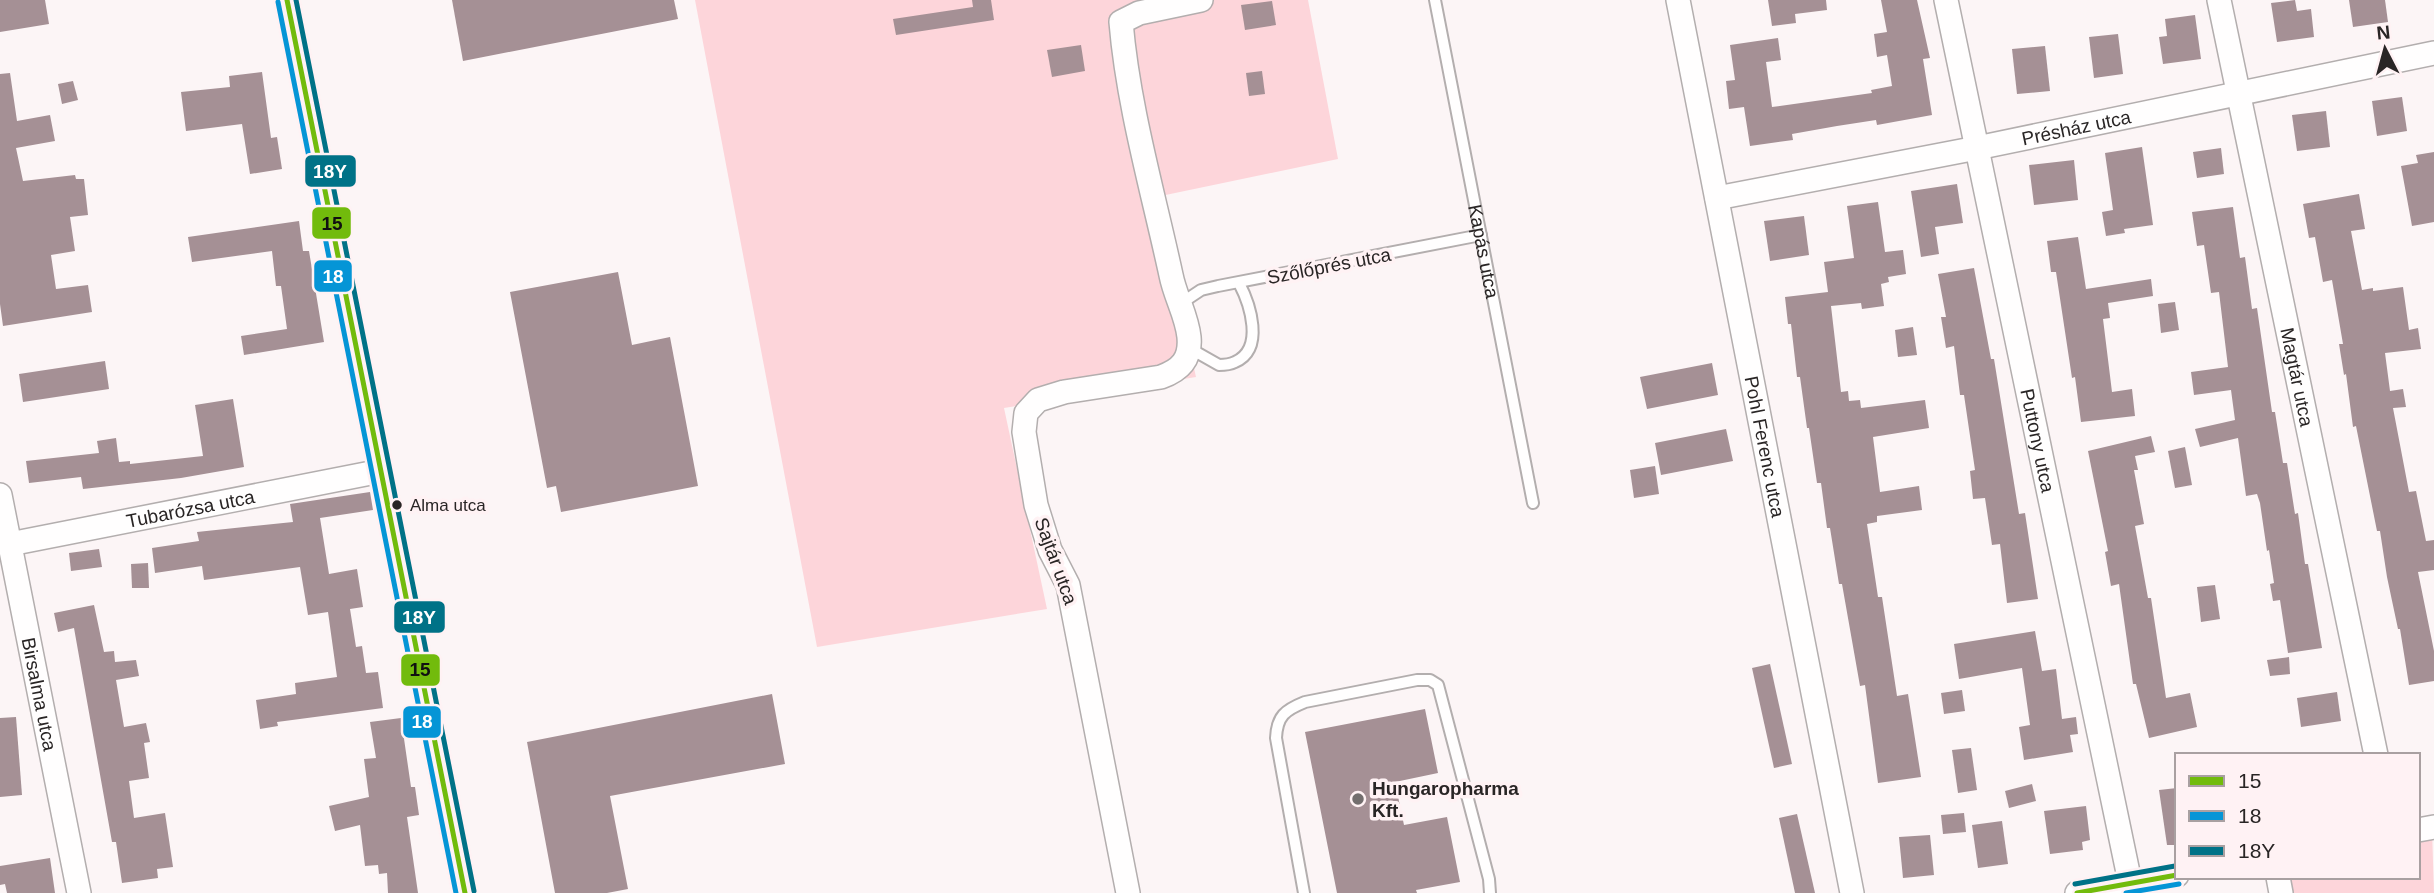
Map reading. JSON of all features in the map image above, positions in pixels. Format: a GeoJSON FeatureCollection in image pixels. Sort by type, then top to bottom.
{"type":"FeatureCollection","features":[{"type":"Feature","properties":{"kind":"street"},"geometry":{"type":"LineString","coordinates":[[287,0],[465,893]]}},
{"type":"Feature","properties":{"kind":"street"},"geometry":{"type":"LineString","coordinates":[[1188,347],[1189,338],[1172,281],[1124,56],[1121,22],[1139,12],[1201,0]]}},
{"type":"Feature","properties":{"kind":"street","name":"Pohl Ferenc utca"},"geometry":{"type":"LineString","coordinates":[[1678,0],[1852,893]]}},
{"type":"Feature","properties":{"kind":"street","name":"Puttony utca"},"geometry":{"type":"LineString","coordinates":[[1946,0],[2130,882]]}},
{"type":"Feature","properties":{"kind":"street","name":"Magtár utca"},"geometry":{"type":"LineString","coordinates":[[2220,0],[2376,753]]}},
{"type":"Feature","properties":{"kind":"street","name":"Présház utca"},"geometry":{"type":"LineString","coordinates":[[1717,198],[1976,148],[2434,53]]}},
{"type":"Feature","properties":{"kind":"street","name":"Sajtár utca"},"geometry":{"type":"LineString","coordinates":[[1128,893],[1068,585],[1050,550],[1036,505],[1024,432],[1026,414],[1038,400],[1064,392],[1161,377],[1176,371],[1186,360],[1188,347]]}},
{"type":"Feature","properties":{"kind":"street","name":"Tubarózsa utca"},"geometry":{"type":"LineString","coordinates":[[5,543],[381,471]]}},
{"type":"Feature","properties":{"kind":"street","name":"Birsalma utca"},"geometry":{"type":"LineString","coordinates":[[0,495],[5,543],[79,893]]}},
{"type":"Feature","properties":{"kind":"street"},"geometry":{"type":"LineString","coordinates":[[2077,893],[2175,875]]}},
{"type":"Feature","properties":{"kind":"lane","name":"Kapás utca"},"geometry":{"type":"LineString","coordinates":[[1435,0],[1533,503]]}},
{"type":"Feature","properties":{"kind":"lane","name":"Szőlőprés utca"},"geometry":{"type":"LineString","coordinates":[[1180,304],[1201,290],[1481,235]]}},
{"type":"Feature","properties":{"kind":"lane"},"geometry":{"type":"LineString","coordinates":[[1188,347],[1219,365],[1235,362],[1247,354],[1252,338],[1252,318],[1248,299],[1239,283]]}},
{"type":"Feature","properties":{"kind":"lane"},"geometry":{"type":"LineString","coordinates":[[1304,893],[1276,738],[1280,716],[1305,702],[1417,680],[1430,680],[1438,685],[1489,879],[1490,893]]}},
{"type":"Feature","properties":{"kind":"shaded area"},"geometry":{"type":"Polygon","coordinates":[[[695,0],[1308,0],[1338,159],[1156,197],[1196,377],[1004,408],[1047,609],[817,647],[695,0]]]}},
{"type":"Feature","properties":{"kind":"shaded area"},"geometry":{"type":"Polygon","coordinates":[[[2432,830],[2434,893],[2293,893],[2290,879],[2420,879],[2420,833],[2432,830]]]}},
{"type":"Feature","properties":{"kind":"building"},"geometry":{"type":"Polygon","coordinates":[[[0,0],[45,0],[49,24],[0,32],[0,0]]]}},
{"type":"Feature","properties":{"kind":"building"},"geometry":{"type":"Polygon","coordinates":[[[452,0],[674,0],[678,19],[463,61],[452,0]]]}},
{"type":"Feature","properties":{"kind":"building"},"geometry":{"type":"Polygon","coordinates":[[[972,0],[991,0],[994,20],[896,35],[893,19],[973,7],[972,0]]]}},
{"type":"Feature","properties":{"kind":"building"},"geometry":{"type":"Polygon","coordinates":[[[1768,0],[1826,0],[1827,10],[1795,14],[1796,23],[1772,26],[1768,0]]]}},
{"type":"Feature","properties":{"kind":"building"},"geometry":{"type":"Polygon","coordinates":[[[1881,0],[1917,0],[1930,58],[1923,59],[1932,115],[1877,125],[1876,120],[1837,126],[1792,134],[1793,140],[1750,146],[1744,107],[1729,109],[1726,81],[1735,80],[1730,45],[1778,38],[1781,60],[1766,62],[1772,107],[1872,93],[1871,90],[1892,86],[1887,55],[1877,57],[1874,34],[1887,32],[1881,0]]]}},
{"type":"Feature","properties":{"kind":"building"},"geometry":{"type":"Polygon","coordinates":[[[2295,0],[2297,11],[2311,9],[2314,37],[2277,42],[2271,3],[2295,0]]]}},
{"type":"Feature","properties":{"kind":"building"},"geometry":{"type":"Polygon","coordinates":[[[2349,0],[2385,0],[2388,22],[2353,27],[2349,0]]]}},
{"type":"Feature","properties":{"kind":"building"},"geometry":{"type":"Polygon","coordinates":[[[1272,1],[1276,25],[1245,30],[1241,5],[1272,1]]]}},
{"type":"Feature","properties":{"kind":"building"},"geometry":{"type":"Polygon","coordinates":[[[2195,15],[2201,59],[2163,64],[2159,37],[2167,36],[2165,19],[2195,15]]]}},
{"type":"Feature","properties":{"kind":"building"},"geometry":{"type":"Polygon","coordinates":[[[2118,34],[2123,74],[2094,78],[2089,37],[2118,34]]]}},
{"type":"Feature","properties":{"kind":"building"},"geometry":{"type":"Polygon","coordinates":[[[1081,45],[1085,71],[1052,77],[1047,50],[1081,45]]]}},
{"type":"Feature","properties":{"kind":"building"},"geometry":{"type":"Polygon","coordinates":[[[2045,46],[2050,91],[2017,94],[2012,49],[2045,46]]]}},
{"type":"Feature","properties":{"kind":"building"},"geometry":{"type":"Polygon","coordinates":[[[1262,71],[1265,94],[1249,96],[1246,73],[1262,71]]]}},
{"type":"Feature","properties":{"kind":"building"},"geometry":{"type":"Polygon","coordinates":[[[262,72],[271,138],[277,137],[282,169],[250,174],[242,124],[186,131],[181,92],[230,87],[229,76],[262,72]]]}},
{"type":"Feature","properties":{"kind":"building"},"geometry":{"type":"Polygon","coordinates":[[[10,73],[17,121],[50,115],[55,141],[16,148],[23,181],[75,175],[76,179],[84,179],[88,215],[70,217],[75,251],[51,255],[56,289],[88,285],[92,312],[3,326],[0,304],[0,74],[10,73]]]}},
{"type":"Feature","properties":{"kind":"building"},"geometry":{"type":"Polygon","coordinates":[[[73,81],[78,100],[62,104],[58,84],[73,81]]]}},
{"type":"Feature","properties":{"kind":"building"},"geometry":{"type":"Polygon","coordinates":[[[2402,97],[2407,131],[2377,136],[2372,101],[2402,97]]]}},
{"type":"Feature","properties":{"kind":"building"},"geometry":{"type":"Polygon","coordinates":[[[2326,111],[2330,147],[2297,151],[2292,115],[2326,111]]]}},
{"type":"Feature","properties":{"kind":"building"},"geometry":{"type":"Polygon","coordinates":[[[2142,147],[2153,225],[2124,229],[2125,233],[2106,236],[2102,212],[2113,210],[2105,153],[2142,147]]]}},
{"type":"Feature","properties":{"kind":"building"},"geometry":{"type":"Polygon","coordinates":[[[2221,148],[2224,174],[2197,178],[2193,152],[2221,148]]]}},
{"type":"Feature","properties":{"kind":"building"},"geometry":{"type":"Polygon","coordinates":[[[2434,152],[2434,222],[2412,226],[2401,166],[2418,163],[2416,155],[2434,152]]]}},
{"type":"Feature","properties":{"kind":"building"},"geometry":{"type":"Polygon","coordinates":[[[2074,160],[2078,200],[2034,205],[2029,165],[2074,160]]]}},
{"type":"Feature","properties":{"kind":"building"},"geometry":{"type":"Polygon","coordinates":[[[1957,184],[1963,223],[1935,227],[1939,254],[1921,257],[1911,191],[1957,184]]]}},
{"type":"Feature","properties":{"kind":"building"},"geometry":{"type":"Polygon","coordinates":[[[2359,194],[2365,229],[2351,231],[2362,290],[2403,287],[2409,330],[2418,328],[2421,349],[2385,353],[2390,391],[2403,389],[2406,407],[2393,408],[2409,492],[2416,491],[2426,541],[2434,540],[2434,570],[2418,572],[2434,651],[2434,681],[2409,685],[2380,531],[2377,531],[2356,426],[2353,427],[2339,344],[2343,344],[2332,280],[2323,282],[2315,237],[2309,238],[2303,204],[2359,194]]]}},
{"type":"Feature","properties":{"kind":"building"},"geometry":{"type":"Polygon","coordinates":[[[1878,202],[1885,252],[1903,250],[1906,274],[1888,277],[1889,282],[1881,284],[1884,306],[1862,309],[1861,303],[1831,306],[1841,392],[1848,391],[1849,401],[1860,400],[1861,408],[1925,400],[1929,428],[1873,437],[1880,492],[1919,486],[1922,510],[1877,516],[1877,522],[1867,524],[1878,597],[1882,597],[1897,696],[1908,694],[1921,777],[1878,783],[1865,685],[1860,686],[1842,584],[1839,584],[1830,528],[1827,528],[1821,483],[1817,483],[1785,297],[1828,292],[1824,262],[1854,258],[1847,206],[1878,202]]]}},
{"type":"Feature","properties":{"kind":"building"},"geometry":{"type":"Polygon","coordinates":[[[2233,207],[2240,258],[2245,257],[2252,309],[2257,308],[2272,412],[2275,412],[2283,463],[2287,463],[2295,514],[2298,513],[2322,648],[2288,653],[2280,600],[2273,601],[2270,584],[2274,583],[2260,503],[2257,494],[2246,496],[2238,438],[2200,447],[2195,429],[2235,420],[2231,390],[2194,395],[2191,372],[2228,367],[2219,292],[2211,293],[2204,245],[2197,246],[2192,212],[2233,207]]]}},
{"type":"Feature","properties":{"kind":"building"},"geometry":{"type":"Polygon","coordinates":[[[1804,216],[1809,255],[1770,261],[1764,221],[1804,216]]]}},
{"type":"Feature","properties":{"kind":"building"},"geometry":{"type":"Polygon","coordinates":[[[299,221],[303,251],[309,251],[324,342],[244,355],[241,336],[287,329],[281,286],[276,286],[272,251],[192,262],[188,237],[299,221]]]}},
{"type":"Feature","properties":{"kind":"building"},"geometry":{"type":"Polygon","coordinates":[[[2078,237],[2086,289],[2151,279],[2153,296],[2108,303],[2110,318],[2103,319],[2112,392],[2132,389],[2135,416],[2081,422],[2056,272],[2051,272],[2047,241],[2078,237]]]}},
{"type":"Feature","properties":{"kind":"building"},"geometry":{"type":"Polygon","coordinates":[[[1974,268],[1991,359],[1994,359],[2019,514],[2025,513],[2038,599],[2007,603],[2000,544],[1992,545],[1985,498],[1973,499],[1970,471],[1975,470],[1964,395],[1960,395],[1954,346],[1946,348],[1941,317],[1946,317],[1938,274],[1974,268]]]}},
{"type":"Feature","properties":{"kind":"building"},"geometry":{"type":"Polygon","coordinates":[[[618,272],[632,345],[670,337],[698,486],[561,512],[556,486],[547,488],[510,292],[618,272]]]}},
{"type":"Feature","properties":{"kind":"building"},"geometry":{"type":"Polygon","coordinates":[[[2175,302],[2179,330],[2161,333],[2158,304],[2175,302]]]}},
{"type":"Feature","properties":{"kind":"building"},"geometry":{"type":"Polygon","coordinates":[[[1913,327],[1917,355],[1898,357],[1895,330],[1913,327]]]}},
{"type":"Feature","properties":{"kind":"building"},"geometry":{"type":"Polygon","coordinates":[[[105,361],[109,389],[23,402],[19,374],[105,361]]]}},
{"type":"Feature","properties":{"kind":"building"},"geometry":{"type":"Polygon","coordinates":[[[1712,363],[1718,395],[1647,409],[1640,377],[1712,363]]]}},
{"type":"Feature","properties":{"kind":"building"},"geometry":{"type":"Polygon","coordinates":[[[233,399],[244,467],[181,478],[83,489],[81,477],[29,483],[26,461],[99,453],[97,441],[116,438],[119,462],[130,461],[130,464],[203,456],[195,405],[233,399]]]}},
{"type":"Feature","properties":{"kind":"building"},"geometry":{"type":"Polygon","coordinates":[[[1726,429],[1733,461],[1661,475],[1655,443],[1726,429]]]}},
{"type":"Feature","properties":{"kind":"building"},"geometry":{"type":"Polygon","coordinates":[[[2151,436],[2155,452],[2135,456],[2138,470],[2134,470],[2144,524],[2135,526],[2148,598],[2151,598],[2166,698],[2190,693],[2197,727],[2149,738],[2136,684],[2133,684],[2119,584],[2111,586],[2105,552],[2108,551],[2088,451],[2151,436]]]}},
{"type":"Feature","properties":{"kind":"building"},"geometry":{"type":"Polygon","coordinates":[[[2185,447],[2192,485],[2175,488],[2168,451],[2185,447]]]}},
{"type":"Feature","properties":{"kind":"building"},"geometry":{"type":"Polygon","coordinates":[[[1655,466],[1659,494],[1634,498],[1630,470],[1655,466]]]}},
{"type":"Feature","properties":{"kind":"building"},"geometry":{"type":"Polygon","coordinates":[[[370,492],[373,510],[320,518],[329,574],[357,569],[363,607],[350,609],[356,647],[362,646],[366,673],[378,672],[383,708],[277,722],[278,726],[260,729],[256,700],[296,694],[295,683],[337,677],[328,612],[308,615],[300,567],[204,580],[202,566],[155,573],[152,548],[199,541],[197,532],[293,522],[290,504],[370,492]]]}},
{"type":"Feature","properties":{"kind":"building"},"geometry":{"type":"Polygon","coordinates":[[[99,549],[102,567],[71,571],[69,553],[99,549]]]}},
{"type":"Feature","properties":{"kind":"building"},"geometry":{"type":"Polygon","coordinates":[[[148,563],[149,588],[132,588],[131,564],[148,563]]]}},
{"type":"Feature","properties":{"kind":"building"},"geometry":{"type":"Polygon","coordinates":[[[2215,585],[2220,619],[2201,622],[2197,587],[2215,585]]]}},
{"type":"Feature","properties":{"kind":"building"},"geometry":{"type":"Polygon","coordinates":[[[94,605],[104,652],[114,651],[115,662],[136,660],[139,676],[116,680],[124,727],[146,723],[150,742],[144,743],[149,778],[129,781],[134,818],[165,813],[173,867],[157,869],[158,878],[122,883],[116,842],[112,842],[74,628],[58,632],[54,613],[94,605]]]}},
{"type":"Feature","properties":{"kind":"building"},"geometry":{"type":"Polygon","coordinates":[[[2035,631],[2042,671],[2056,669],[2062,719],[2076,717],[2078,734],[2070,735],[2073,752],[2024,760],[2019,727],[2030,725],[2022,668],[1959,679],[1954,644],[2035,631]]]}},
{"type":"Feature","properties":{"kind":"building"},"geometry":{"type":"Polygon","coordinates":[[[2289,657],[2290,674],[2270,676],[2267,660],[2289,657]]]}},
{"type":"Feature","properties":{"kind":"building"},"geometry":{"type":"Polygon","coordinates":[[[1770,664],[1792,764],[1774,768],[1752,668],[1770,664]]]}},
{"type":"Feature","properties":{"kind":"building"},"geometry":{"type":"Polygon","coordinates":[[[1962,690],[1965,711],[1944,714],[1941,693],[1962,690]]]}},
{"type":"Feature","properties":{"kind":"building"},"geometry":{"type":"Polygon","coordinates":[[[2337,692],[2341,721],[2301,727],[2297,698],[2337,692]]]}},
{"type":"Feature","properties":{"kind":"building"},"geometry":{"type":"Polygon","coordinates":[[[772,694],[785,764],[610,796],[628,889],[607,893],[555,893],[527,742],[772,694]]]}},
{"type":"Feature","properties":{"kind":"building","name":"Hungaropharma Kft."},"geometry":{"type":"Polygon","coordinates":[[[1425,709],[1438,773],[1395,782],[1404,825],[1447,817],[1460,882],[1416,890],[1417,893],[1337,893],[1305,732],[1425,709]]]}},
{"type":"Feature","properties":{"kind":"building"},"geometry":{"type":"Polygon","coordinates":[[[16,717],[22,795],[0,797],[0,718],[16,717]]]}},
{"type":"Feature","properties":{"kind":"building"},"geometry":{"type":"Polygon","coordinates":[[[401,718],[411,787],[415,787],[419,815],[407,817],[418,893],[388,893],[387,873],[379,874],[378,865],[365,866],[360,825],[335,831],[329,806],[369,797],[364,759],[376,758],[370,722],[401,718]]]}},
{"type":"Feature","properties":{"kind":"building"},"geometry":{"type":"Polygon","coordinates":[[[1971,748],[1977,790],[1958,793],[1952,750],[1971,748]]]}},
{"type":"Feature","properties":{"kind":"building"},"geometry":{"type":"Polygon","coordinates":[[[2032,784],[2036,801],[2009,808],[2005,791],[2032,784]]]}},
{"type":"Feature","properties":{"kind":"building"},"geometry":{"type":"Polygon","coordinates":[[[2175,788],[2175,845],[2167,845],[2159,790],[2175,788]]]}},
{"type":"Feature","properties":{"kind":"building"},"geometry":{"type":"Polygon","coordinates":[[[2086,806],[2090,840],[2082,842],[2083,850],[2050,854],[2044,811],[2086,806]]]}},
{"type":"Feature","properties":{"kind":"building"},"geometry":{"type":"Polygon","coordinates":[[[1964,813],[1966,832],[1943,834],[1941,815],[1964,813]]]}},
{"type":"Feature","properties":{"kind":"building"},"geometry":{"type":"Polygon","coordinates":[[[1797,814],[1815,893],[1795,893],[1779,818],[1797,814]]]}},
{"type":"Feature","properties":{"kind":"building"},"geometry":{"type":"Polygon","coordinates":[[[2002,821],[2008,864],[1978,868],[1972,825],[2002,821]]]}},
{"type":"Feature","properties":{"kind":"building"},"geometry":{"type":"Polygon","coordinates":[[[1930,835],[1934,875],[1903,878],[1899,837],[1930,835]]]}},
{"type":"Feature","properties":{"kind":"building"},"geometry":{"type":"Polygon","coordinates":[[[50,858],[55,893],[7,893],[5,884],[0,885],[0,866],[50,858]]]}},
{"type":"Feature","properties":{"kind":"transit line","name":"15"},"geometry":{"type":"LineString","coordinates":[[287,0],[465,893]]}},
{"type":"Feature","properties":{"kind":"transit line","name":"18Y"},"geometry":{"type":"LineString","coordinates":[[296,0],[474,891]]}},
{"type":"Feature","properties":{"kind":"transit line","name":"18"},"geometry":{"type":"LineString","coordinates":[[278,2],[456,893]]}},
{"type":"Feature","properties":{"kind":"transit line","name":"18Y"},"geometry":{"type":"LineString","coordinates":[[2075,884],[2175,866]]}},
{"type":"Feature","properties":{"kind":"transit line","name":"15"},"geometry":{"type":"LineString","coordinates":[[2077,893],[2175,875]]}},
{"type":"Feature","properties":{"kind":"transit line","name":"18"},"geometry":{"type":"LineString","coordinates":[[2126,893],[2179,884]]}},
{"type":"Feature","properties":{"kind":"place","name":"Alma utca"},"geometry":{"type":"Point","coordinates":[397,505]}},
{"type":"Feature","properties":{"kind":"place","name":"Hungaropharma Kft."},"geometry":{"type":"Point","coordinates":[1358,799]}}]}
